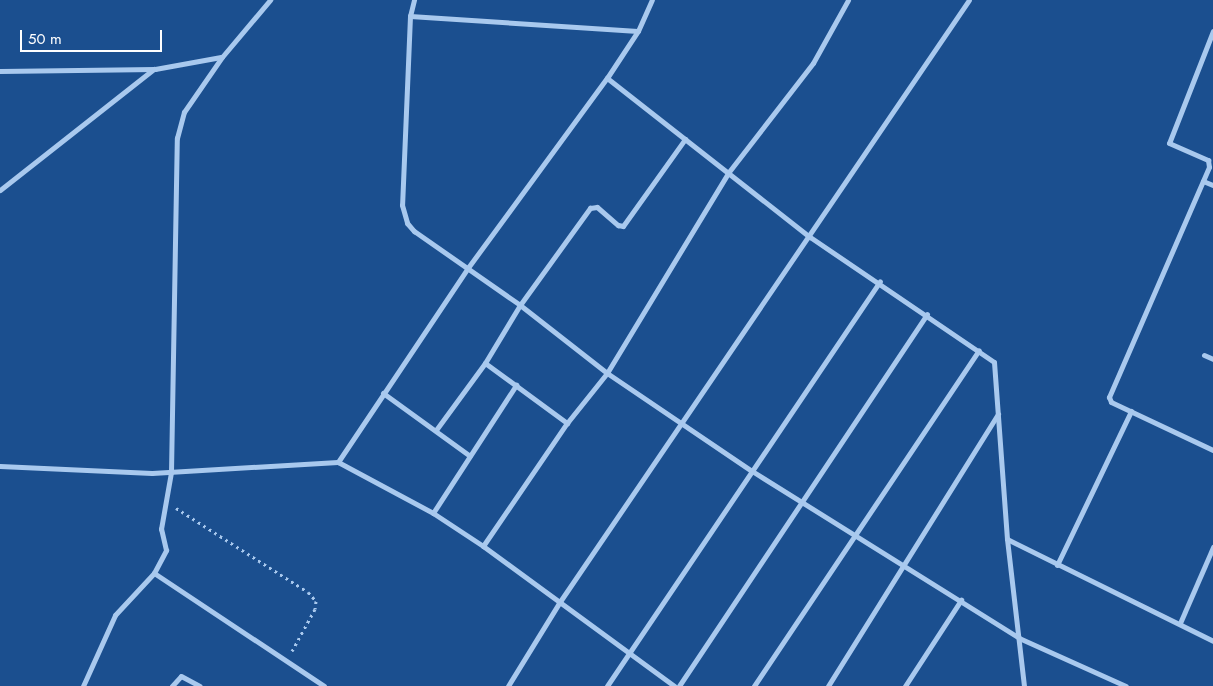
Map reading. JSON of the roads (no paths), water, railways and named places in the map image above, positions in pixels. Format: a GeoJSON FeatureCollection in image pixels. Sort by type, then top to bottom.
{"type":"FeatureCollection","features":[{"type":"Feature","properties":{"kind":"street"},"geometry":{"type":"LineString","coordinates":[[84,686],[114,616],[154,573],[166,550],[161,529],[171,472],[177,138],[184,112],[222,57],[270,0]]}},
{"type":"Feature","properties":{"kind":"street"},"geometry":{"type":"LineString","coordinates":[[414,0],[410,16],[402,205],[404,215],[414,231],[520,305],[608,373],[681,425],[752,471],[905,564],[1019,638],[1126,686]]}},
{"type":"Feature","properties":{"kind":"street"},"geometry":{"type":"LineString","coordinates":[[338,462],[467,269],[607,78],[638,31],[652,0]]}},
{"type":"Feature","properties":{"kind":"street"},"geometry":{"type":"LineString","coordinates":[[483,546],[567,423],[608,373],[728,173],[813,63],[848,0]]}},
{"type":"Feature","properties":{"kind":"street"},"geometry":{"type":"LineString","coordinates":[[508,686],[559,603],[810,237],[969,0]]}},
{"type":"Feature","properties":{"kind":"street"},"geometry":{"type":"LineString","coordinates":[[410,16],[638,31]]}},
{"type":"Feature","properties":{"kind":"street"},"geometry":{"type":"LineString","coordinates":[[1213,31],[1169,143],[1208,160],[1209,167],[1110,393],[1111,402],[1213,450]]}},
{"type":"Feature","properties":{"kind":"street"},"geometry":{"type":"LineString","coordinates":[[0,71],[155,69],[222,57]]}},
{"type":"Feature","properties":{"kind":"street"},"geometry":{"type":"LineString","coordinates":[[0,190],[155,69]]}},
{"type":"Feature","properties":{"kind":"street"},"geometry":{"type":"LineString","coordinates":[[607,78],[810,237],[880,282],[994,362],[1007,539],[1024,686]]}},
{"type":"Feature","properties":{"kind":"street"},"geometry":{"type":"LineString","coordinates":[[436,430],[485,363],[520,305],[590,208],[597,208],[618,225],[623,226],[685,139]]}},
{"type":"Feature","properties":{"kind":"street"},"geometry":{"type":"LineString","coordinates":[[1202,181],[1213,185]]}},
{"type":"Feature","properties":{"kind":"street"},"geometry":{"type":"LineString","coordinates":[[607,686],[880,282]]}},
{"type":"Feature","properties":{"kind":"street"},"geometry":{"type":"LineString","coordinates":[[679,686],[927,314]]}},
{"type":"Feature","properties":{"kind":"street"},"geometry":{"type":"LineString","coordinates":[[754,686],[979,350]]}},
{"type":"Feature","properties":{"kind":"street"},"geometry":{"type":"LineString","coordinates":[[1204,355],[1213,359]]}},
{"type":"Feature","properties":{"kind":"street"},"geometry":{"type":"LineString","coordinates":[[485,363],[567,423]]}},
{"type":"Feature","properties":{"kind":"street"},"geometry":{"type":"LineString","coordinates":[[433,513],[516,384]]}},
{"type":"Feature","properties":{"kind":"street"},"geometry":{"type":"LineString","coordinates":[[383,393],[470,456]]}},
{"type":"Feature","properties":{"kind":"street"},"geometry":{"type":"LineString","coordinates":[[1057,565],[1131,411]]}},
{"type":"Feature","properties":{"kind":"street"},"geometry":{"type":"LineString","coordinates":[[828,686],[998,413]]}},
{"type":"Feature","properties":{"kind":"street"},"geometry":{"type":"LineString","coordinates":[[0,466],[171,472],[338,462],[433,513],[483,546],[628,655],[674,686]]}},
{"type":"Feature","properties":{"kind":"street"},"geometry":{"type":"LineString","coordinates":[[1007,539],[1213,641]]}},
{"type":"Feature","properties":{"kind":"street"},"geometry":{"type":"LineString","coordinates":[[1180,623],[1213,547]]}},
{"type":"Feature","properties":{"kind":"street"},"geometry":{"type":"LineString","coordinates":[[154,573],[324,686]]}},
{"type":"Feature","properties":{"kind":"street"},"geometry":{"type":"LineString","coordinates":[[905,686],[961,600]]}},
{"type":"Feature","properties":{"kind":"street"},"geometry":{"type":"LineString","coordinates":[[172,686],[182,676],[200,686]]}}]}
